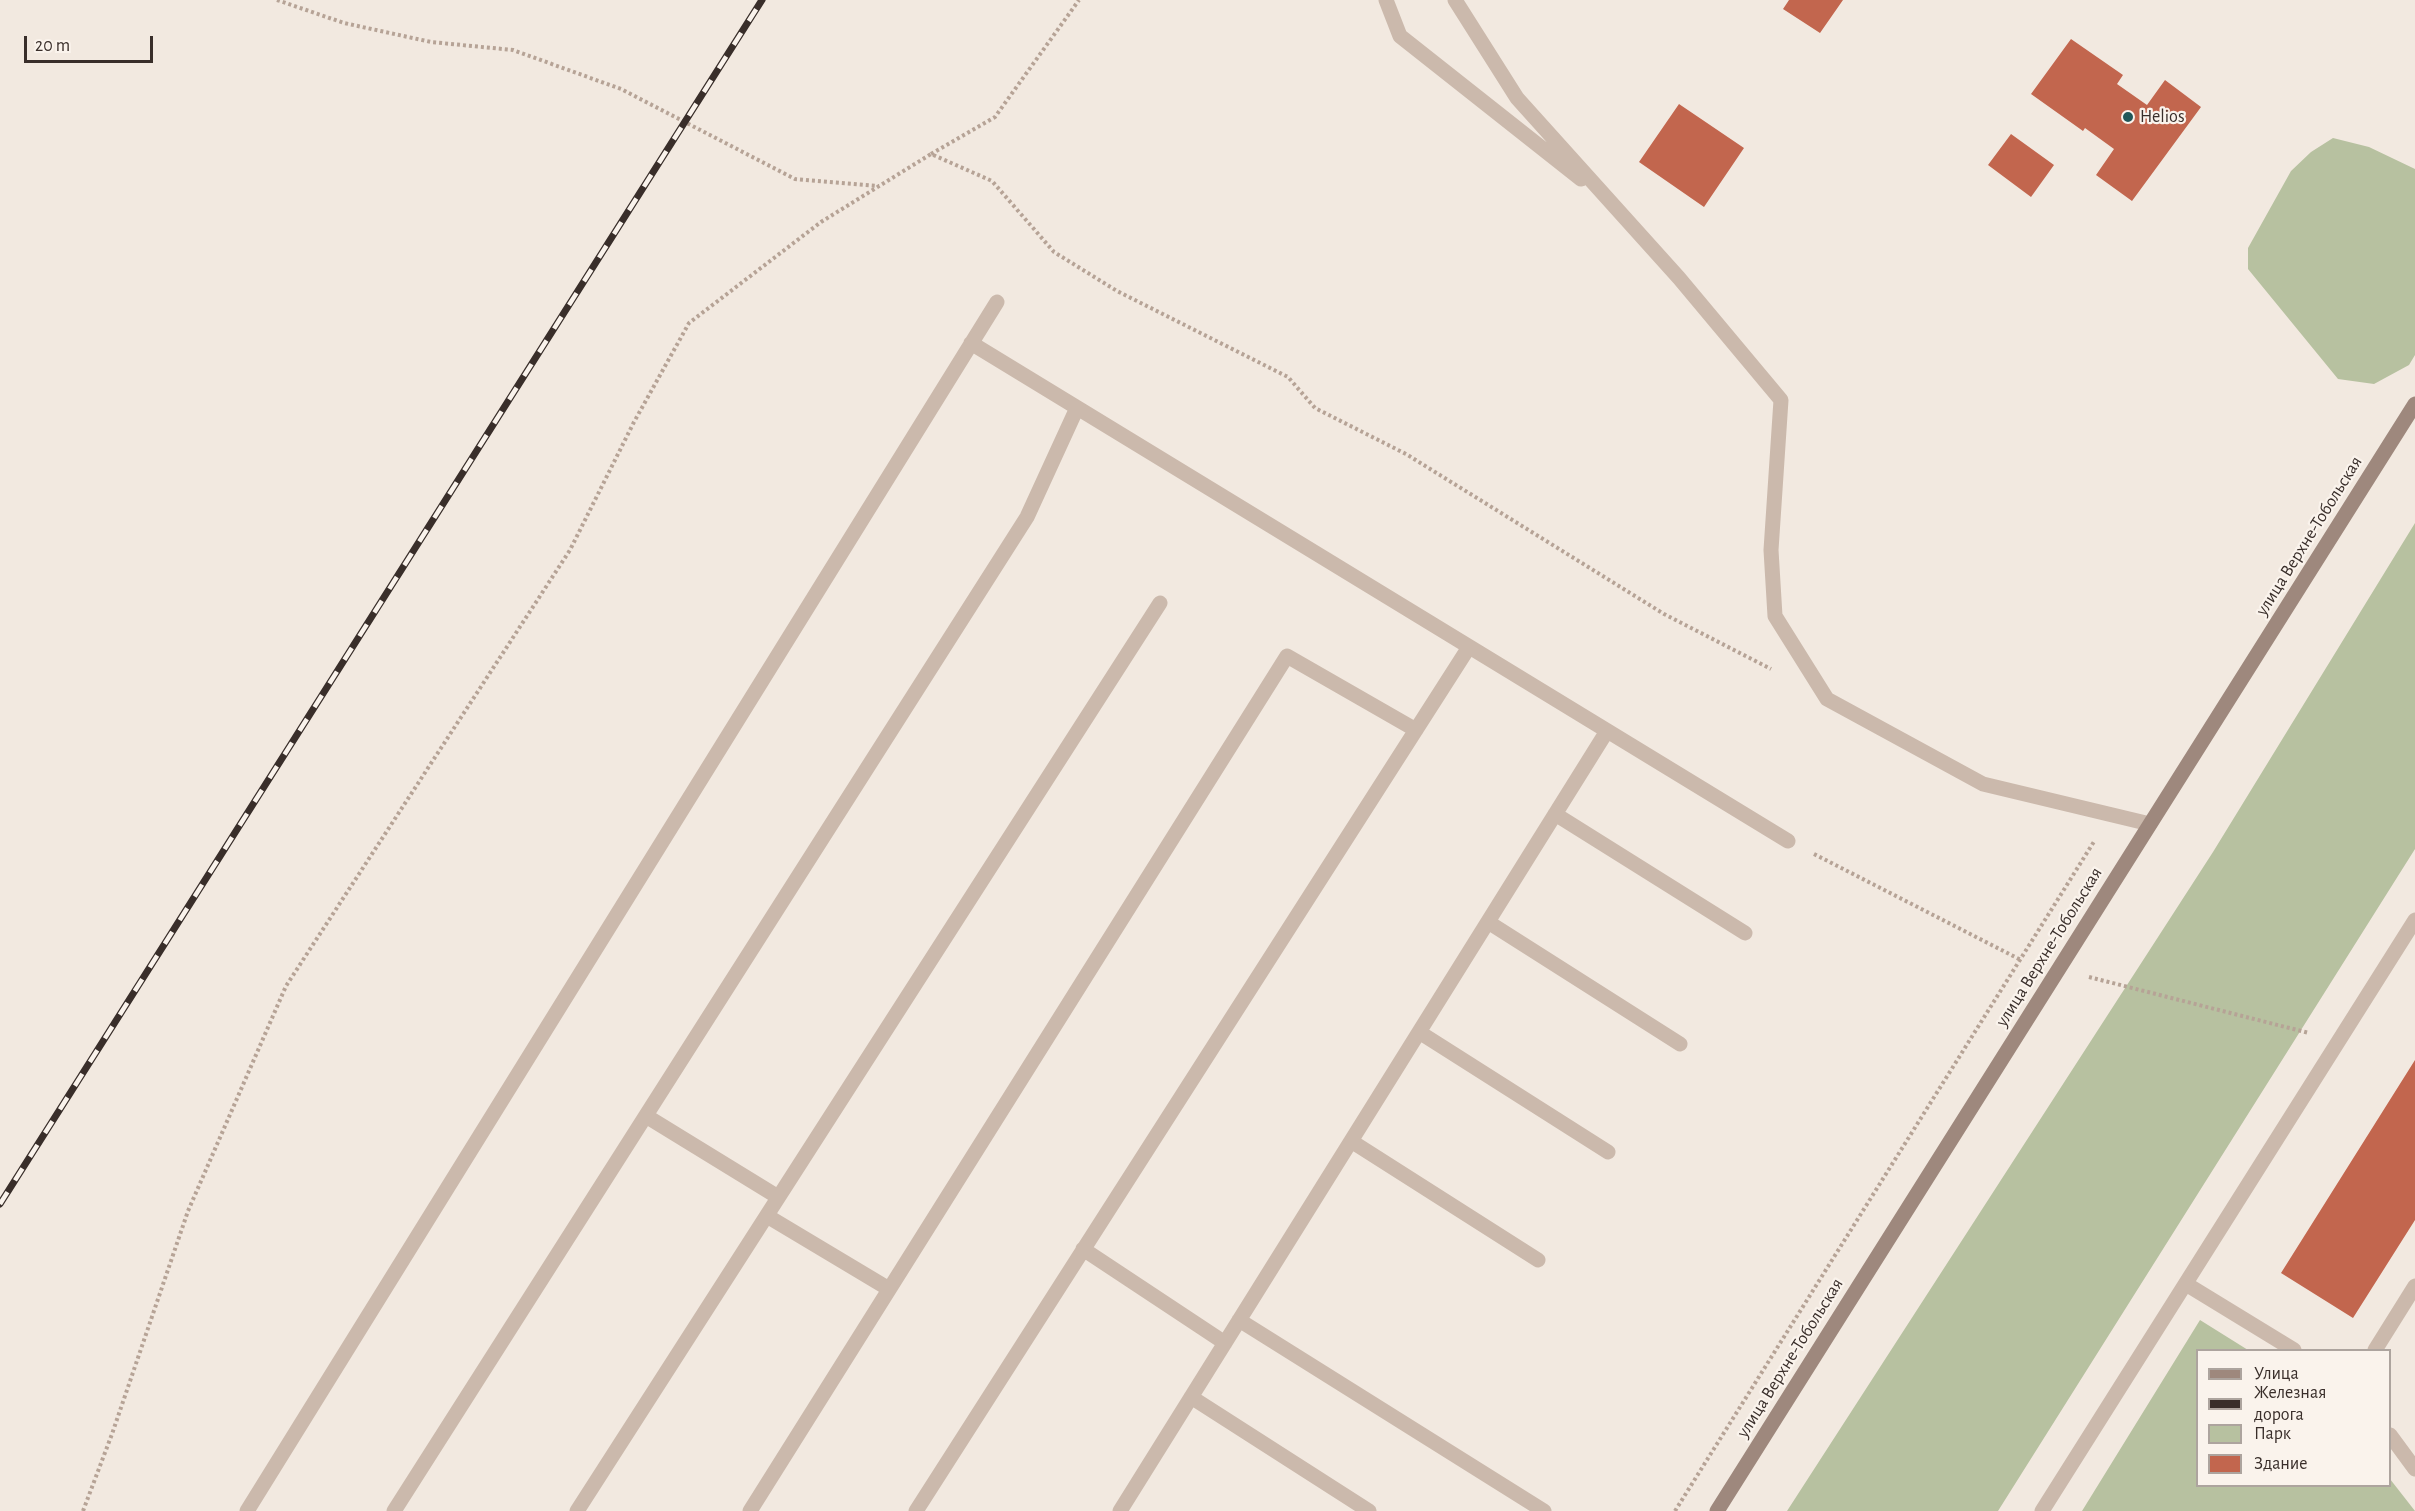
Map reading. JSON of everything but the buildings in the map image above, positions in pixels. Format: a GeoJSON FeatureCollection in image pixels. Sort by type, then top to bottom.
{"type":"FeatureCollection","features":[{"type":"Feature","properties":{"kind":"street"},"geometry":{"type":"LineString","coordinates":[[1386,0],[1400,36],[1614,206]]}},
{"type":"Feature","properties":{"kind":"street"},"geometry":{"type":"LineString","coordinates":[[1455,0],[1517,98],[1679,278],[1781,399],[1771,550],[1775,616],[1827,699],[1983,783],[2150,824]]}},
{"type":"Feature","properties":{"kind":"street"},"geometry":{"type":"LineString","coordinates":[[247,1511],[997,302]]}},
{"type":"Feature","properties":{"kind":"street"},"geometry":{"type":"LineString","coordinates":[[971,343],[1788,841]]}},
{"type":"Feature","properties":{"kind":"street","name":"улица Верхне-Тобольская"},"geometry":{"type":"LineString","coordinates":[[1717,1511],[2415,404]]}},
{"type":"Feature","properties":{"kind":"street"},"geometry":{"type":"LineString","coordinates":[[394,1511],[1027,517],[1077,408]]}},
{"type":"Feature","properties":{"kind":"street"},"geometry":{"type":"LineString","coordinates":[[576,1511],[1160,603]]}},
{"type":"Feature","properties":{"kind":"street"},"geometry":{"type":"LineString","coordinates":[[916,1511],[1469,647]]}},
{"type":"Feature","properties":{"kind":"street"},"geometry":{"type":"LineString","coordinates":[[750,1511],[1287,656],[1416,730]]}},
{"type":"Feature","properties":{"kind":"street"},"geometry":{"type":"LineString","coordinates":[[1120,1511],[1607,731]]}},
{"type":"Feature","properties":{"kind":"street"},"geometry":{"type":"LineString","coordinates":[[1555,814],[1745,933]]}},
{"type":"Feature","properties":{"kind":"street"},"geometry":{"type":"LineString","coordinates":[[2042,1511],[2415,920]]}},
{"type":"Feature","properties":{"kind":"street"},"geometry":{"type":"LineString","coordinates":[[1488,922],[1680,1044]]}},
{"type":"Feature","properties":{"kind":"street"},"geometry":{"type":"LineString","coordinates":[[1419,1032],[1608,1152]]}},
{"type":"Feature","properties":{"kind":"street"},"geometry":{"type":"LineString","coordinates":[[646,1116],[778,1197]]}},
{"type":"Feature","properties":{"kind":"street"},"geometry":{"type":"LineString","coordinates":[[1351,1141],[1539,1260]]}},
{"type":"Feature","properties":{"kind":"street"},"geometry":{"type":"LineString","coordinates":[[766,1216],[889,1290]]}},
{"type":"Feature","properties":{"kind":"street"},"geometry":{"type":"LineString","coordinates":[[1083,1249],[1225,1343]]}},
{"type":"Feature","properties":{"kind":"street"},"geometry":{"type":"LineString","coordinates":[[2186,1284],[2292,1349]]}},
{"type":"Feature","properties":{"kind":"street"},"geometry":{"type":"LineString","coordinates":[[2376,1349],[2415,1286]]}},
{"type":"Feature","properties":{"kind":"street"},"geometry":{"type":"LineString","coordinates":[[1239,1320],[1545,1511]]}},
{"type":"Feature","properties":{"kind":"street"},"geometry":{"type":"LineString","coordinates":[[1191,1397],[1369,1511]]}},
{"type":"Feature","properties":{"kind":"street"},"geometry":{"type":"LineString","coordinates":[[2391,1436],[2415,1468]]}},
{"type":"Feature","properties":{"kind":"path"},"geometry":{"type":"LineString","coordinates":[[277,0],[344,23],[431,42],[513,50],[621,89],[795,179],[879,186]]}},
{"type":"Feature","properties":{"kind":"path"},"geometry":{"type":"LineString","coordinates":[[931,154],[995,117],[1079,0]]}},
{"type":"Feature","properties":{"kind":"path"},"geometry":{"type":"LineString","coordinates":[[1675,1511],[2111,814]]}},
{"type":"Feature","properties":{"kind":"green space"},"geometry":{"type":"Polygon","coordinates":[[[2333,138],[2369,147],[2415,169],[2415,355],[2409,365],[2374,384],[2338,379],[2248,269],[2248,248],[2291,171],[2311,152],[2333,138]]]}},
{"type":"Feature","properties":{"kind":"green space"},"geometry":{"type":"Polygon","coordinates":[[[2415,523],[2415,849],[1998,1511],[1787,1511],[2213,852],[2415,523]]]}},
{"type":"Feature","properties":{"kind":"green space"},"geometry":{"type":"Polygon","coordinates":[[[2200,1320],[2246,1349],[2196,1349],[2196,1487],[2391,1487],[2391,1480],[2415,1511],[2082,1511],[2200,1320]]]}},
{"type":"Feature","properties":{"kind":"railway"},"geometry":{"type":"LineString","coordinates":[[0,1204],[762,0]]}},
{"type":"Feature","properties":{"kind":"place","name":"Helios"},"geometry":{"type":"Point","coordinates":[2128,117]}}]}
